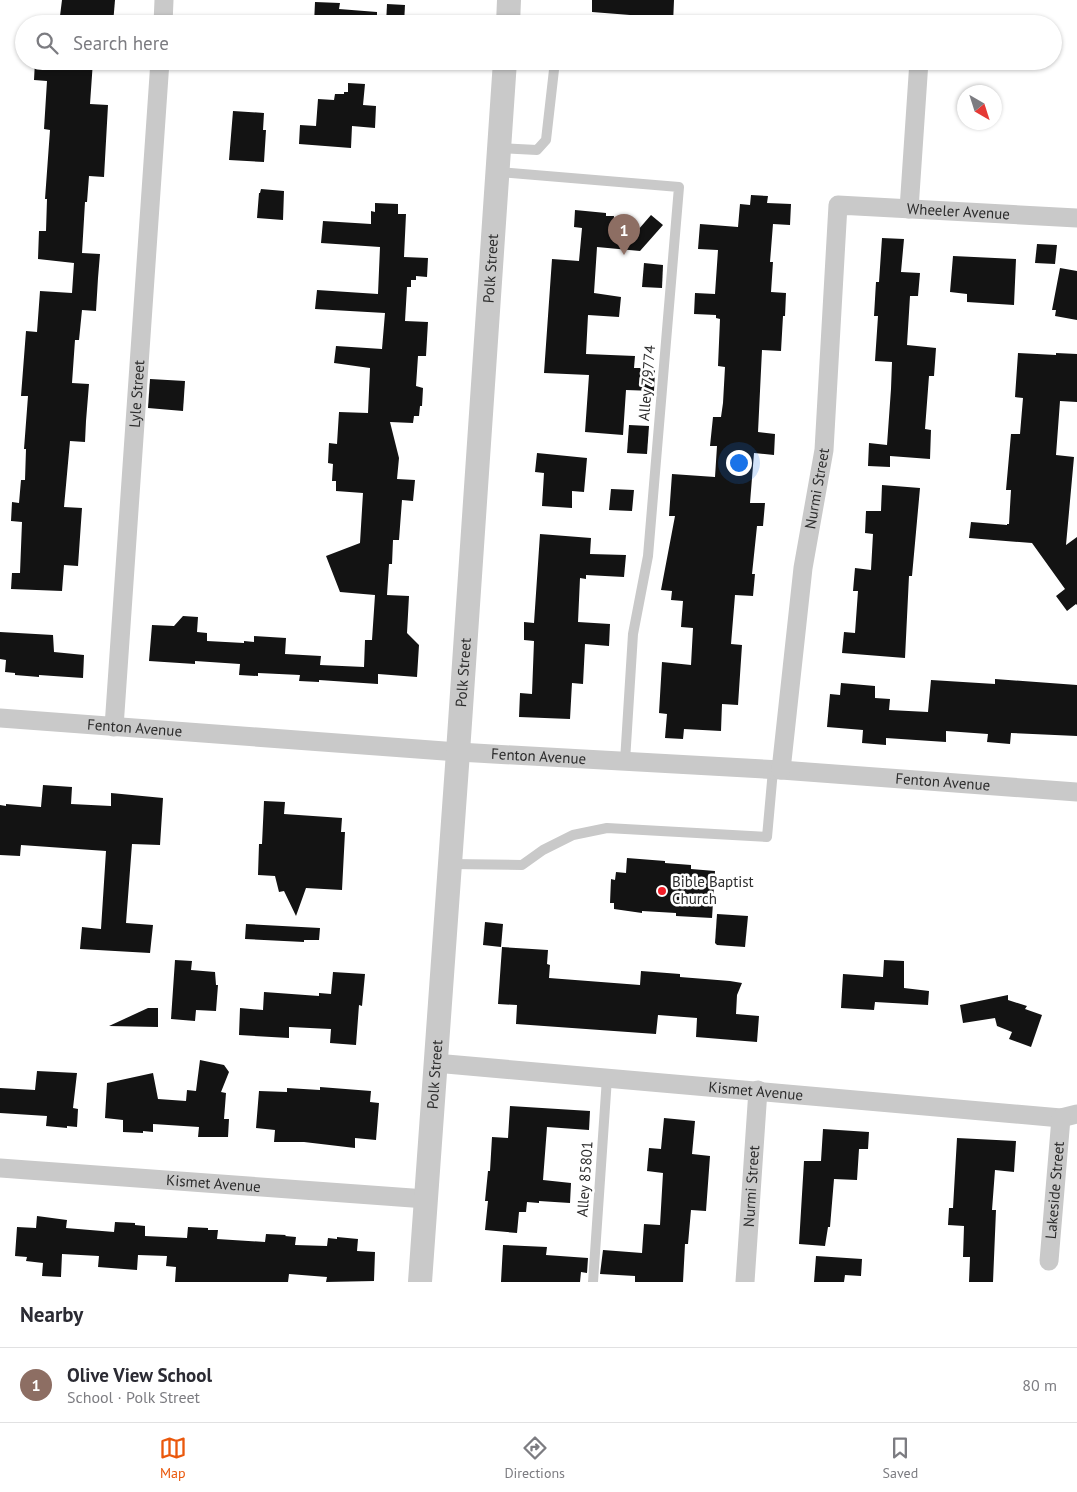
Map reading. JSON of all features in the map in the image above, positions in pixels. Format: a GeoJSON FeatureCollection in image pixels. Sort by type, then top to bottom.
{"type":"FeatureCollection","features":[{"type":"Feature","properties":{"kind":"street"},"geometry":{"type":"LineString","coordinates":[[163,15],[164,0]]}},
{"type":"Feature","properties":{"kind":"street"},"geometry":{"type":"LineString","coordinates":[[509,15],[510,0]]}},
{"type":"Feature","properties":{"kind":"street","name":"Lyle Street"},"geometry":{"type":"LineString","coordinates":[[114,727],[159,70]]}},
{"type":"Feature","properties":{"kind":"street","name":"Polk Street"},"geometry":{"type":"LineString","coordinates":[[420,1282],[504,70]]}},
{"type":"Feature","properties":{"kind":"street"},"geometry":{"type":"LineString","coordinates":[[909,209],[919,70]]}},
{"type":"Feature","properties":{"kind":"street","name":"Wheeler Avenue"},"geometry":{"type":"LineString","coordinates":[[838,205],[1077,218]]}},
{"type":"Feature","properties":{"kind":"street","name":"Nurmi Street"},"geometry":{"type":"LineString","coordinates":[[777,770],[803,568],[824,450],[838,205]]}},
{"type":"Feature","properties":{"kind":"street","name":"Fenton Avenue"},"geometry":{"type":"LineString","coordinates":[[0,718],[458,752],[777,770],[1077,792]]}},
{"type":"Feature","properties":{"kind":"street","name":"Kismet Avenue"},"geometry":{"type":"LineString","coordinates":[[435,1063],[1069,1116]]}},
{"type":"Feature","properties":{"kind":"street","name":"Nurmi Street"},"geometry":{"type":"LineString","coordinates":[[745,1282],[758,1090]]}},
{"type":"Feature","properties":{"kind":"street","name":"Lakeside Street"},"geometry":{"type":"LineString","coordinates":[[1049,1262],[1069,1116]]}},
{"type":"Feature","properties":{"kind":"street","name":"Kismet Avenue"},"geometry":{"type":"LineString","coordinates":[[0,1168],[426,1199]]}},
{"type":"Feature","properties":{"kind":"lane"},"geometry":{"type":"LineString","coordinates":[[500,148],[537,150],[546,140],[554,70]]}},
{"type":"Feature","properties":{"kind":"lane","name":"Alley 79774"},"geometry":{"type":"LineString","coordinates":[[498,172],[678,187],[648,556],[634,634],[625,761]]}},
{"type":"Feature","properties":{"kind":"lane"},"geometry":{"type":"LineString","coordinates":[[450,864],[522,866],[544,850],[573,835],[607,828],[767,837],[777,770]]}},
{"type":"Feature","properties":{"kind":"lane","name":"Alley 85801"},"geometry":{"type":"LineString","coordinates":[[593,1282],[607,1078]]}},
{"type":"Feature","properties":{"kind":"building"},"geometry":{"type":"Polygon","coordinates":[[[62,0],[115,0],[114,15],[60,15],[62,0]]]}},
{"type":"Feature","properties":{"kind":"building"},"geometry":{"type":"Polygon","coordinates":[[[592,0],[674,0],[673,15],[630,15],[592,12],[592,0]]]}},
{"type":"Feature","properties":{"kind":"building"},"geometry":{"type":"Polygon","coordinates":[[[315,2],[340,3],[339,9],[377,12],[377,15],[314,15],[315,2]]]}},
{"type":"Feature","properties":{"kind":"building"},"geometry":{"type":"Polygon","coordinates":[[[387,4],[405,5],[404,15],[386,15],[387,4]]]}},
{"type":"Feature","properties":{"kind":"building"},"geometry":{"type":"Polygon","coordinates":[[[35,70],[92,70],[90,104],[108,105],[104,177],[89,176],[87,202],[85,202],[82,253],[100,254],[96,311],[82,310],[79,340],[75,340],[72,383],[89,384],[85,442],[70,441],[64,507],[82,508],[78,566],[64,565],[62,591],[11,589],[12,573],[20,573],[22,522],[11,521],[12,502],[19,503],[21,480],[25,480],[26,449],[24,449],[28,396],[21,396],[26,331],[37,332],[40,291],[72,293],[74,263],[38,259],[39,231],[46,231],[47,199],[45,199],[50,130],[44,129],[47,81],[34,80],[35,70]]]}},
{"type":"Feature","properties":{"kind":"building"},"geometry":{"type":"Polygon","coordinates":[[[348,83],[365,84],[363,105],[376,106],[375,128],[352,126],[351,148],[299,144],[300,125],[316,126],[318,99],[334,100],[335,94],[348,92],[348,83]]]}},
{"type":"Feature","properties":{"kind":"building"},"geometry":{"type":"Polygon","coordinates":[[[233,111],[264,113],[263,130],[266,130],[264,162],[229,160],[233,111]]]}},
{"type":"Feature","properties":{"kind":"building"},"geometry":{"type":"Polygon","coordinates":[[[261,189],[284,191],[283,220],[257,218],[261,189]]]}},
{"type":"Feature","properties":{"kind":"building"},"geometry":{"type":"Polygon","coordinates":[[[751,195],[768,196],[767,203],[791,204],[790,225],[773,224],[770,262],[773,262],[771,292],[786,293],[785,316],[783,316],[781,351],[762,350],[758,432],[775,434],[774,455],[754,453],[750,503],[765,503],[763,526],[757,526],[752,574],[755,574],[753,596],[735,595],[731,644],[742,645],[738,705],[722,704],[721,731],[684,729],[683,739],[665,738],[667,714],[659,713],[662,662],[691,665],[693,628],[681,627],[683,601],[671,600],[672,591],[661,590],[675,516],[669,516],[672,474],[715,477],[717,446],[710,446],[713,417],[721,417],[723,403],[725,367],[718,366],[720,319],[716,318],[716,315],[694,314],[695,293],[715,294],[718,250],[698,249],[700,224],[738,227],[740,204],[750,205],[751,195]]]}},
{"type":"Feature","properties":{"kind":"building"},"geometry":{"type":"Polygon","coordinates":[[[375,203],[398,204],[398,214],[406,214],[404,257],[428,258],[427,277],[416,276],[416,280],[411,280],[411,287],[407,287],[405,321],[428,322],[426,356],[418,356],[416,386],[423,388],[422,406],[420,406],[419,416],[414,416],[413,423],[390,422],[399,458],[397,479],[415,480],[413,501],[402,500],[399,540],[393,540],[392,564],[389,564],[387,595],[409,596],[407,633],[419,645],[417,677],[378,674],[378,684],[319,680],[319,682],[299,681],[300,675],[258,673],[258,676],[239,675],[240,664],[195,661],[195,664],[149,661],[152,625],[174,626],[183,616],[198,617],[197,632],[207,633],[207,641],[244,643],[244,641],[254,642],[254,636],[286,638],[285,654],[321,656],[320,665],[364,667],[365,640],[372,640],[375,595],[340,592],[326,556],[360,543],[363,493],[336,491],[336,481],[332,481],[333,464],[328,463],[329,443],[337,444],[339,412],[368,413],[370,368],[334,363],[336,346],[382,349],[385,313],[315,309],[317,290],[378,294],[380,247],[321,243],[323,221],[371,224],[371,211],[375,212],[375,203]]]}},
{"type":"Feature","properties":{"kind":"building"},"geometry":{"type":"Polygon","coordinates":[[[575,210],[606,213],[606,216],[614,216],[613,228],[638,230],[651,215],[663,225],[640,251],[597,247],[594,293],[621,297],[619,317],[588,315],[586,354],[635,356],[634,368],[655,370],[654,391],[626,390],[623,435],[585,432],[589,375],[544,373],[552,259],[579,261],[582,228],[574,227],[575,210]]]}},
{"type":"Feature","properties":{"kind":"building"},"geometry":{"type":"Polygon","coordinates":[[[882,238],[904,239],[901,272],[920,273],[918,296],[910,296],[907,345],[936,348],[934,376],[929,376],[925,429],[931,430],[930,459],[890,456],[890,467],[868,466],[869,443],[887,445],[891,389],[892,362],[875,361],[878,316],[874,316],[876,282],[879,282],[882,238]]]}},
{"type":"Feature","properties":{"kind":"building"},"geometry":{"type":"Polygon","coordinates":[[[1037,244],[1057,245],[1055,264],[1035,263],[1037,244]]]}},
{"type":"Feature","properties":{"kind":"building"},"geometry":{"type":"Polygon","coordinates":[[[953,256],[1016,259],[1014,305],[967,302],[967,294],[950,292],[953,256]]]}},
{"type":"Feature","properties":{"kind":"building"},"geometry":{"type":"Polygon","coordinates":[[[644,263],[663,265],[662,288],[642,287],[644,263]]]}},
{"type":"Feature","properties":{"kind":"building"},"geometry":{"type":"Polygon","coordinates":[[[1060,268],[1077,271],[1077,320],[1055,316],[1056,310],[1052,310],[1060,268]]]}},
{"type":"Feature","properties":{"kind":"building"},"geometry":{"type":"Polygon","coordinates":[[[1018,353],[1077,354],[1077,402],[1060,401],[1056,455],[1074,457],[1066,545],[1077,537],[1077,605],[1067,611],[1056,596],[1065,589],[1032,543],[969,538],[971,522],[1009,524],[1011,490],[1006,490],[1011,434],[1020,434],[1023,398],[1015,397],[1018,353]]]}},
{"type":"Feature","properties":{"kind":"building"},"geometry":{"type":"Polygon","coordinates":[[[150,379],[185,381],[183,411],[148,408],[150,379]]]}},
{"type":"Feature","properties":{"kind":"building"},"geometry":{"type":"Polygon","coordinates":[[[629,425],[649,426],[647,454],[627,453],[629,425]]]}},
{"type":"Feature","properties":{"kind":"building"},"geometry":{"type":"Polygon","coordinates":[[[537,453],[587,458],[584,492],[572,491],[572,508],[542,506],[544,473],[535,472],[537,453]]]}},
{"type":"Feature","properties":{"kind":"building"},"geometry":{"type":"Polygon","coordinates":[[[882,485],[920,488],[912,576],[909,576],[905,658],[842,653],[844,632],[855,633],[858,591],[853,591],[855,568],[871,570],[873,534],[865,533],[866,511],[881,511],[882,485]]]}},
{"type":"Feature","properties":{"kind":"building"},"geometry":{"type":"Polygon","coordinates":[[[611,489],[634,490],[632,511],[609,510],[611,489]]]}},
{"type":"Feature","properties":{"kind":"building"},"geometry":{"type":"Polygon","coordinates":[[[540,534],[591,538],[590,554],[626,555],[624,577],[586,575],[586,579],[580,578],[578,622],[610,624],[609,646],[585,644],[583,684],[572,683],[570,719],[519,717],[520,693],[532,694],[534,641],[524,640],[524,622],[534,623],[540,534]]]}},
{"type":"Feature","properties":{"kind":"building"},"geometry":{"type":"Polygon","coordinates":[[[0,632],[53,635],[54,652],[84,655],[83,678],[39,675],[39,677],[15,675],[15,673],[5,672],[6,660],[0,659],[0,632]]]}},
{"type":"Feature","properties":{"kind":"building"},"geometry":{"type":"Polygon","coordinates":[[[995,679],[1077,685],[1077,736],[1011,733],[1010,744],[987,742],[988,734],[946,731],[946,742],[886,738],[886,745],[862,743],[863,730],[827,727],[830,694],[840,695],[841,683],[875,686],[875,698],[890,699],[889,710],[928,712],[931,680],[995,684],[995,679]]]}},
{"type":"Feature","properties":{"kind":"building"},"geometry":{"type":"Polygon","coordinates":[[[43,785],[72,787],[71,804],[111,806],[111,793],[163,798],[160,845],[132,844],[126,923],[153,925],[150,953],[80,949],[82,927],[101,929],[106,851],[21,845],[20,856],[0,855],[0,805],[41,807],[43,785]]]}},
{"type":"Feature","properties":{"kind":"building"},"geometry":{"type":"Polygon","coordinates":[[[264,801],[285,802],[284,814],[342,818],[341,832],[345,832],[342,890],[306,888],[296,916],[284,891],[279,892],[275,876],[258,875],[259,844],[262,844],[264,801]]]}},
{"type":"Feature","properties":{"kind":"building","name":"Bible Baptist Church"},"geometry":{"type":"Polygon","coordinates":[[[627,858],[665,861],[665,863],[691,865],[691,869],[715,871],[712,918],[676,916],[676,913],[642,911],[642,913],[614,909],[614,903],[610,903],[611,879],[615,880],[616,872],[626,873],[627,858]]]}},
{"type":"Feature","properties":{"kind":"building"},"geometry":{"type":"Polygon","coordinates":[[[717,914],[748,916],[745,947],[717,945],[715,943],[717,914]]]}},
{"type":"Feature","properties":{"kind":"building"},"geometry":{"type":"Polygon","coordinates":[[[485,922],[503,924],[501,947],[483,945],[485,922]]]}},
{"type":"Feature","properties":{"kind":"building"},"geometry":{"type":"Polygon","coordinates":[[[246,924],[320,928],[319,940],[304,940],[304,942],[245,939],[246,924]]]}},
{"type":"Feature","properties":{"kind":"building"},"geometry":{"type":"Polygon","coordinates":[[[502,947],[548,950],[549,978],[640,985],[641,971],[680,974],[680,977],[742,983],[737,995],[736,1014],[759,1016],[757,1042],[696,1037],[697,1018],[658,1015],[656,1034],[516,1024],[517,1005],[498,1004],[502,947]]]}},
{"type":"Feature","properties":{"kind":"building"},"geometry":{"type":"Polygon","coordinates":[[[175,960],[192,961],[191,970],[215,972],[216,985],[218,985],[216,1011],[196,1010],[195,1021],[171,1019],[175,960]]]}},
{"type":"Feature","properties":{"kind":"building"},"geometry":{"type":"Polygon","coordinates":[[[884,960],[904,961],[904,988],[929,991],[928,1005],[875,1002],[874,1010],[841,1008],[843,974],[883,977],[884,960]]]}},
{"type":"Feature","properties":{"kind":"building"},"geometry":{"type":"Polygon","coordinates":[[[333,972],[365,974],[362,1006],[359,1005],[356,1045],[330,1043],[331,1029],[289,1027],[289,1038],[239,1035],[240,1008],[263,1010],[264,992],[319,996],[319,993],[331,994],[333,972]]]}},
{"type":"Feature","properties":{"kind":"building"},"geometry":{"type":"Polygon","coordinates":[[[1008,995],[1008,1000],[1027,1006],[1025,1009],[1042,1015],[1031,1047],[1009,1039],[1012,1032],[997,1026],[995,1018],[963,1023],[960,1005],[1008,995]]]}},
{"type":"Feature","properties":{"kind":"building"},"geometry":{"type":"Polygon","coordinates":[[[148,1008],[158,1008],[158,1027],[109,1026],[148,1008]]]}},
{"type":"Feature","properties":{"kind":"building"},"geometry":{"type":"Polygon","coordinates":[[[200,1060],[224,1065],[229,1072],[221,1092],[226,1093],[224,1119],[229,1119],[228,1137],[198,1137],[199,1127],[153,1124],[153,1132],[123,1132],[123,1120],[105,1118],[107,1083],[153,1073],[158,1099],[186,1101],[187,1090],[196,1091],[200,1060]]]}},
{"type":"Feature","properties":{"kind":"building"},"geometry":{"type":"Polygon","coordinates":[[[37,1071],[77,1073],[73,1108],[78,1109],[77,1127],[46,1126],[47,1116],[0,1113],[0,1088],[35,1090],[37,1071]]]}},
{"type":"Feature","properties":{"kind":"building"},"geometry":{"type":"Polygon","coordinates":[[[320,1087],[371,1091],[370,1102],[379,1103],[376,1140],[355,1138],[355,1148],[304,1142],[274,1142],[275,1130],[256,1128],[259,1091],[287,1092],[287,1088],[320,1090],[320,1087]]]}},
{"type":"Feature","properties":{"kind":"building"},"geometry":{"type":"Polygon","coordinates":[[[510,1106],[590,1111],[589,1130],[547,1127],[543,1180],[571,1183],[570,1203],[527,1202],[526,1212],[519,1212],[517,1233],[485,1230],[488,1201],[485,1201],[488,1171],[490,1171],[492,1137],[508,1138],[510,1106]]]}},
{"type":"Feature","properties":{"kind":"building"},"geometry":{"type":"Polygon","coordinates":[[[664,1118],[695,1121],[692,1154],[710,1156],[706,1211],[691,1210],[688,1244],[685,1244],[683,1282],[635,1282],[635,1276],[600,1274],[603,1250],[642,1253],[644,1224],[660,1225],[663,1173],[647,1171],[649,1148],[661,1149],[664,1118]]]}},
{"type":"Feature","properties":{"kind":"building"},"geometry":{"type":"Polygon","coordinates":[[[823,1129],[869,1132],[868,1149],[859,1149],[857,1180],[834,1179],[830,1227],[828,1227],[825,1246],[799,1244],[804,1161],[821,1161],[823,1129]]]}},
{"type":"Feature","properties":{"kind":"building"},"geometry":{"type":"Polygon","coordinates":[[[957,1138],[1016,1141],[1014,1172],[995,1170],[992,1210],[996,1210],[993,1282],[969,1282],[970,1257],[963,1257],[964,1226],[948,1225],[949,1208],[953,1208],[957,1138]]]}},
{"type":"Feature","properties":{"kind":"building"},"geometry":{"type":"Polygon","coordinates":[[[37,1216],[67,1220],[66,1228],[114,1232],[115,1222],[135,1223],[135,1225],[145,1226],[145,1236],[187,1238],[188,1227],[218,1230],[217,1239],[265,1242],[266,1234],[286,1235],[296,1237],[295,1245],[327,1246],[328,1238],[358,1239],[357,1251],[375,1252],[374,1281],[326,1282],[327,1277],[289,1274],[288,1282],[175,1282],[176,1267],[166,1266],[167,1256],[138,1255],[137,1270],[98,1267],[99,1256],[62,1254],[61,1277],[42,1276],[43,1263],[26,1261],[27,1257],[15,1256],[17,1227],[36,1228],[37,1216]]]}},
{"type":"Feature","properties":{"kind":"building"},"geometry":{"type":"Polygon","coordinates":[[[503,1245],[547,1247],[546,1255],[588,1258],[587,1273],[581,1272],[580,1282],[501,1282],[503,1245]]]}},
{"type":"Feature","properties":{"kind":"building"},"geometry":{"type":"Polygon","coordinates":[[[816,1256],[862,1259],[861,1276],[845,1275],[844,1282],[814,1282],[816,1256]]]}},
{"type":"Feature","properties":{"kind":"place","name":"Olive View School"},"geometry":{"type":"Point","coordinates":[624,255]}},
{"type":"Feature","properties":{"kind":"place","name":"Bible Baptist Church"},"geometry":{"type":"Point","coordinates":[662,891]}}]}
